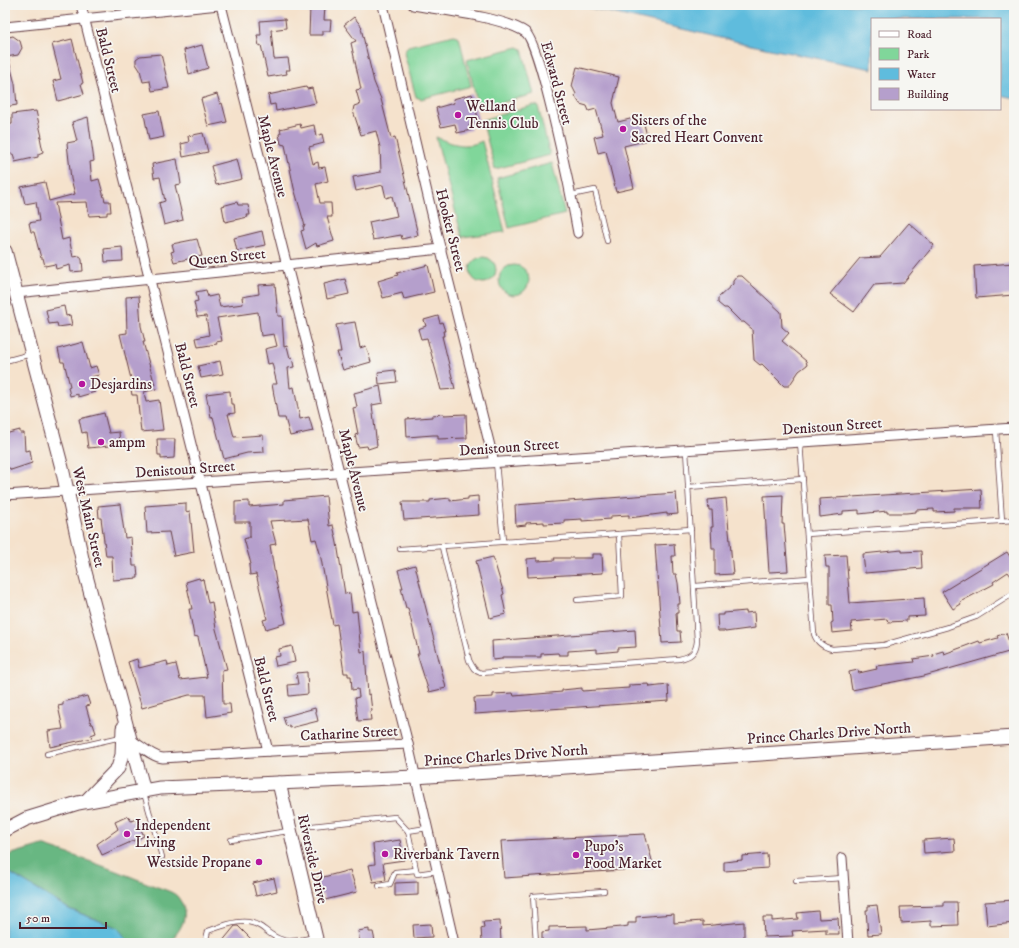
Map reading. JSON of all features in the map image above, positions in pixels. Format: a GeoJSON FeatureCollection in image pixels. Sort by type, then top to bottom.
{"type":"FeatureCollection","features":[{"type":"Feature","properties":{"kind":"main road","name":"West Main Street"},"geometry":{"type":"LineString","coordinates":[[5,250],[8,276],[16,293],[62,468],[66,491],[125,720],[127,737],[144,791]]}},
{"type":"Feature","properties":{"kind":"main road"},"geometry":{"type":"LineString","coordinates":[[86,801],[116,770],[121,760],[127,737]]}},
{"type":"Feature","properties":{"kind":"main road","name":"Prince Charles Drive North"},"geometry":{"type":"LineString","coordinates":[[5,830],[33,817],[86,801],[160,788],[415,777],[1014,737]]}},
{"type":"Feature","properties":{"kind":"main road","name":"Riverside Drive"},"geometry":{"type":"LineString","coordinates":[[279,783],[316,940]]}},
{"type":"Feature","properties":{"kind":"street","name":"Bald Street"},"geometry":{"type":"LineString","coordinates":[[81,5],[268,751]]}},
{"type":"Feature","properties":{"kind":"street"},"geometry":{"type":"LineString","coordinates":[[5,27],[220,5]]}},
{"type":"Feature","properties":{"kind":"street","name":"Maple Avenue"},"geometry":{"type":"LineString","coordinates":[[220,5],[408,744],[454,943]]}},
{"type":"Feature","properties":{"kind":"street","name":"Hooker Street"},"geometry":{"type":"LineString","coordinates":[[383,5],[441,249],[495,462]]}},
{"type":"Feature","properties":{"kind":"street","name":"Edward Street"},"geometry":{"type":"LineString","coordinates":[[413,5],[501,22],[526,32],[532,39],[545,83],[571,195],[578,233]]}},
{"type":"Feature","properties":{"kind":"street","name":"Queen Street"},"geometry":{"type":"LineString","coordinates":[[16,293],[441,249]]}},
{"type":"Feature","properties":{"kind":"street","name":"Denistoun Street"},"geometry":{"type":"LineString","coordinates":[[5,495],[1014,428]]}},
{"type":"Feature","properties":{"kind":"street","name":"Catharine Street"},"geometry":{"type":"LineString","coordinates":[[127,737],[159,758],[408,744]]}},
{"type":"Feature","properties":{"kind":"street"},"geometry":{"type":"LineString","coordinates":[[842,858],[848,943]]}},
{"type":"Feature","properties":{"kind":"lane"},"geometry":{"type":"LineString","coordinates":[[571,195],[595,190],[608,241]]}},
{"type":"Feature","properties":{"kind":"lane"},"geometry":{"type":"LineString","coordinates":[[5,360],[31,354]]}},
{"type":"Feature","properties":{"kind":"lane"},"geometry":{"type":"LineString","coordinates":[[996,430],[1002,521]]}},
{"type":"Feature","properties":{"kind":"lane"},"geometry":{"type":"LineString","coordinates":[[800,442],[814,634],[816,641],[824,647],[832,649],[884,645],[948,627],[976,617],[1014,593]]}},
{"type":"Feature","properties":{"kind":"lane"},"geometry":{"type":"LineString","coordinates":[[442,546],[469,660],[473,669],[481,673],[679,660],[688,657],[692,655],[696,646],[695,586],[686,450]]}},
{"type":"Feature","properties":{"kind":"lane"},"geometry":{"type":"LineString","coordinates":[[495,462],[503,541]]}},
{"type":"Feature","properties":{"kind":"lane"},"geometry":{"type":"LineString","coordinates":[[688,487],[803,479]]}},
{"type":"Feature","properties":{"kind":"lane"},"geometry":{"type":"LineString","coordinates":[[806,534],[1014,520]]}},
{"type":"Feature","properties":{"kind":"lane"},"geometry":{"type":"LineString","coordinates":[[400,549],[691,529]]}},
{"type":"Feature","properties":{"kind":"lane"},"geometry":{"type":"LineString","coordinates":[[577,600],[622,596],[619,534]]}},
{"type":"Feature","properties":{"kind":"lane"},"geometry":{"type":"LineString","coordinates":[[695,586],[809,578]]}},
{"type":"Feature","properties":{"kind":"lane"},"geometry":{"type":"LineString","coordinates":[[47,754],[127,737]]}},
{"type":"Feature","properties":{"kind":"lane"},"geometry":{"type":"LineString","coordinates":[[144,791],[162,857]]}},
{"type":"Feature","properties":{"kind":"lane"},"geometry":{"type":"LineString","coordinates":[[312,826],[395,817],[408,831],[417,874],[438,871]]}},
{"type":"Feature","properties":{"kind":"lane"},"geometry":{"type":"LineString","coordinates":[[408,831],[427,828]]}},
{"type":"Feature","properties":{"kind":"lane"},"geometry":{"type":"LineString","coordinates":[[231,840],[290,831]]}},
{"type":"Feature","properties":{"kind":"lane"},"geometry":{"type":"LineString","coordinates":[[379,886],[390,884],[395,872],[416,870]]}},
{"type":"Feature","properties":{"kind":"lane"},"geometry":{"type":"LineString","coordinates":[[796,881],[843,878]]}},
{"type":"Feature","properties":{"kind":"lane"},"geometry":{"type":"LineString","coordinates":[[536,943],[533,896],[604,891]]}},
{"type":"Feature","properties":{"kind":"lane"},"geometry":{"type":"LineString","coordinates":[[205,943],[208,932],[224,925],[243,921],[256,924],[272,936],[283,941],[316,940]]}},
{"type":"Feature","properties":{"kind":"green space"},"geometry":{"type":"Polygon","coordinates":[[[454,35],[459,37],[471,86],[421,99],[416,97],[404,53],[408,46],[454,35]]]}},
{"type":"Feature","properties":{"kind":"green space"},"geometry":{"type":"Polygon","coordinates":[[[518,47],[522,49],[534,94],[482,108],[478,106],[467,60],[518,47]]]}},
{"type":"Feature","properties":{"kind":"green space"},"geometry":{"type":"Polygon","coordinates":[[[534,105],[538,106],[550,155],[495,169],[482,120],[534,105]]]}},
{"type":"Feature","properties":{"kind":"green space"},"geometry":{"type":"Polygon","coordinates":[[[436,137],[459,145],[470,145],[482,141],[505,232],[462,237],[436,137]]]}},
{"type":"Feature","properties":{"kind":"green space"},"geometry":{"type":"Polygon","coordinates":[[[552,163],[565,214],[509,228],[497,178],[552,163]]]}},
{"type":"Feature","properties":{"kind":"green space"},"geometry":{"type":"Polygon","coordinates":[[[483,257],[492,261],[496,270],[492,279],[483,283],[474,279],[470,270],[474,261],[483,257]]]}},
{"type":"Feature","properties":{"kind":"green space"},"geometry":{"type":"Polygon","coordinates":[[[514,265],[525,269],[529,280],[525,291],[514,295],[503,291],[499,280],[503,269],[514,265]]]}},
{"type":"Feature","properties":{"kind":"green space"},"geometry":{"type":"Polygon","coordinates":[[[42,845],[111,869],[175,894],[181,902],[184,919],[180,929],[172,939],[174,943],[130,943],[118,928],[69,909],[5,870],[5,856],[42,845]]]}},
{"type":"Feature","properties":{"kind":"water"},"geometry":{"type":"Polygon","coordinates":[[[577,5],[1014,5],[1014,98],[1001,95],[1001,18],[871,18],[871,69],[765,48],[577,5]]]}},
{"type":"Feature","properties":{"kind":"water"},"geometry":{"type":"Polygon","coordinates":[[[5,870],[69,909],[118,928],[130,943],[5,943],[5,870]]]}},
{"type":"Feature","properties":{"kind":"building"},"geometry":{"type":"Polygon","coordinates":[[[310,7],[325,7],[324,20],[331,20],[330,31],[323,31],[323,35],[309,35],[310,7]]]}},
{"type":"Feature","properties":{"kind":"building"},"geometry":{"type":"Polygon","coordinates":[[[354,17],[362,27],[374,82],[381,99],[391,138],[395,137],[418,235],[402,239],[401,235],[373,240],[369,222],[397,216],[392,196],[386,198],[383,185],[356,191],[353,177],[381,172],[380,147],[376,131],[361,135],[353,111],[354,106],[360,104],[356,90],[361,89],[351,43],[356,41],[344,25],[354,17]]]}},
{"type":"Feature","properties":{"kind":"building"},"geometry":{"type":"Polygon","coordinates":[[[285,19],[286,28],[271,30],[274,59],[288,58],[290,70],[286,70],[287,74],[268,77],[261,45],[259,46],[257,35],[261,35],[260,21],[285,19]]]}},
{"type":"Feature","properties":{"kind":"building"},"geometry":{"type":"Polygon","coordinates":[[[13,36],[20,41],[22,48],[18,55],[6,57],[8,57],[15,84],[17,105],[5,107],[5,38],[13,36]]]}},
{"type":"Feature","properties":{"kind":"building"},"geometry":{"type":"Polygon","coordinates":[[[72,39],[83,83],[81,84],[84,94],[58,101],[53,81],[61,79],[52,44],[72,39]]]}},
{"type":"Feature","properties":{"kind":"building"},"geometry":{"type":"Polygon","coordinates":[[[202,45],[208,68],[189,74],[184,50],[202,45]]]}},
{"type":"Feature","properties":{"kind":"building"},"geometry":{"type":"Polygon","coordinates":[[[161,54],[169,88],[152,91],[150,81],[143,82],[140,70],[136,64],[136,59],[140,56],[161,54]]]}},
{"type":"Feature","properties":{"kind":"building","name":"Sisters of the Sacred Heart Convent"},"geometry":{"type":"Polygon","coordinates":[[[577,67],[619,77],[613,103],[618,122],[642,116],[648,140],[624,146],[634,188],[616,192],[606,151],[598,153],[594,137],[603,135],[596,109],[589,111],[587,106],[580,104],[575,96],[576,94],[572,86],[577,67]]]}},
{"type":"Feature","properties":{"kind":"building"},"geometry":{"type":"Polygon","coordinates":[[[306,87],[307,89],[312,88],[316,103],[276,111],[275,104],[270,105],[268,95],[306,87]]]}},
{"type":"Feature","properties":{"kind":"building"},"geometry":{"type":"Polygon","coordinates":[[[217,94],[220,104],[222,103],[227,122],[208,126],[201,99],[217,94]]]}},
{"type":"Feature","properties":{"kind":"building","name":"Welland Tennis Club"},"geometry":{"type":"Polygon","coordinates":[[[472,94],[479,122],[469,125],[471,130],[457,133],[455,124],[441,127],[436,108],[454,103],[453,99],[472,94]]]}},
{"type":"Feature","properties":{"kind":"building"},"geometry":{"type":"Polygon","coordinates":[[[36,111],[42,137],[40,137],[43,152],[38,154],[38,157],[15,162],[13,154],[5,155],[5,125],[12,124],[12,114],[36,111]]]}},
{"type":"Feature","properties":{"kind":"building"},"geometry":{"type":"Polygon","coordinates":[[[159,111],[164,137],[149,140],[144,114],[159,111]]]}},
{"type":"Feature","properties":{"kind":"building"},"geometry":{"type":"Polygon","coordinates":[[[88,117],[94,161],[90,162],[92,181],[99,179],[105,201],[110,201],[111,212],[107,212],[107,215],[89,216],[87,202],[55,203],[62,240],[69,238],[73,257],[80,256],[82,260],[83,271],[71,272],[70,265],[56,269],[55,264],[45,266],[43,258],[41,258],[34,232],[31,232],[29,223],[39,221],[36,202],[25,204],[21,187],[45,182],[49,201],[75,194],[71,179],[67,143],[77,141],[72,122],[88,117]]]}},
{"type":"Feature","properties":{"kind":"building"},"geometry":{"type":"Polygon","coordinates":[[[300,124],[301,128],[314,125],[316,136],[322,134],[324,143],[309,147],[313,164],[318,162],[319,168],[325,167],[328,181],[316,184],[320,203],[331,203],[332,217],[327,217],[334,241],[317,246],[316,243],[306,249],[301,231],[304,230],[303,226],[305,226],[294,188],[285,145],[281,144],[279,134],[281,133],[280,129],[300,124]]]}},
{"type":"Feature","properties":{"kind":"building"},"geometry":{"type":"Polygon","coordinates":[[[203,133],[208,152],[183,157],[181,144],[189,142],[188,136],[203,133]]]}},
{"type":"Feature","properties":{"kind":"building"},"geometry":{"type":"Polygon","coordinates":[[[177,159],[181,184],[175,185],[183,220],[164,225],[159,203],[165,201],[160,177],[154,178],[152,164],[177,159]]]}},
{"type":"Feature","properties":{"kind":"building"},"geometry":{"type":"Polygon","coordinates":[[[237,159],[242,179],[216,185],[211,166],[237,159]]]}},
{"type":"Feature","properties":{"kind":"building"},"geometry":{"type":"Polygon","coordinates":[[[237,202],[238,205],[248,205],[250,215],[247,215],[248,217],[225,222],[222,206],[237,202]]]}},
{"type":"Feature","properties":{"kind":"building"},"geometry":{"type":"Polygon","coordinates":[[[909,223],[934,245],[903,283],[874,285],[854,312],[830,294],[860,258],[880,257],[909,223]]]}},
{"type":"Feature","properties":{"kind":"building"},"geometry":{"type":"Polygon","coordinates":[[[262,231],[265,245],[237,251],[234,238],[262,231]]]}},
{"type":"Feature","properties":{"kind":"building"},"geometry":{"type":"Polygon","coordinates":[[[197,239],[202,256],[174,262],[171,252],[174,251],[172,244],[197,239]]]}},
{"type":"Feature","properties":{"kind":"building"},"geometry":{"type":"Polygon","coordinates":[[[122,247],[123,261],[105,262],[104,249],[122,247]]]}},
{"type":"Feature","properties":{"kind":"building"},"geometry":{"type":"Polygon","coordinates":[[[1014,263],[1014,295],[976,298],[974,266],[1014,263]]]}},
{"type":"Feature","properties":{"kind":"building"},"geometry":{"type":"Polygon","coordinates":[[[428,265],[434,292],[404,299],[402,293],[383,298],[378,281],[398,275],[397,273],[428,265]]]}},
{"type":"Feature","properties":{"kind":"building"},"geometry":{"type":"Polygon","coordinates":[[[737,276],[742,276],[781,312],[782,327],[789,333],[782,341],[806,361],[807,365],[799,371],[789,386],[784,386],[762,364],[760,365],[754,360],[752,329],[744,322],[741,322],[727,308],[724,308],[718,303],[718,298],[733,284],[733,281],[737,276]]]}},
{"type":"Feature","properties":{"kind":"building"},"geometry":{"type":"Polygon","coordinates":[[[345,279],[349,294],[327,299],[324,284],[345,279]]]}},
{"type":"Feature","properties":{"kind":"building"},"geometry":{"type":"Polygon","coordinates":[[[275,284],[278,316],[282,316],[284,347],[287,346],[290,358],[292,357],[294,367],[288,368],[290,388],[294,387],[300,419],[309,417],[313,431],[290,436],[285,418],[278,418],[272,384],[277,384],[272,363],[268,364],[265,349],[277,346],[274,334],[261,336],[258,312],[217,318],[222,341],[216,342],[217,344],[198,347],[196,338],[209,335],[206,316],[197,317],[194,302],[198,301],[196,292],[206,290],[208,297],[217,295],[220,307],[243,304],[242,297],[259,294],[258,285],[275,284]]]}},
{"type":"Feature","properties":{"kind":"building"},"geometry":{"type":"Polygon","coordinates":[[[139,296],[141,326],[145,342],[143,342],[156,389],[144,392],[146,402],[159,400],[163,430],[141,432],[137,395],[132,395],[130,384],[132,383],[120,334],[127,333],[126,297],[139,296]]]}},
{"type":"Feature","properties":{"kind":"building"},"geometry":{"type":"Polygon","coordinates":[[[64,306],[66,316],[70,315],[72,325],[58,327],[57,323],[49,324],[46,310],[64,306]]]}},
{"type":"Feature","properties":{"kind":"building"},"geometry":{"type":"Polygon","coordinates":[[[438,316],[445,331],[443,331],[444,336],[442,336],[455,389],[441,390],[427,338],[421,339],[418,329],[426,326],[424,320],[438,316]]]}},
{"type":"Feature","properties":{"kind":"building"},"geometry":{"type":"Polygon","coordinates":[[[355,322],[360,348],[366,346],[371,362],[343,370],[337,352],[341,352],[336,325],[355,322]]]}},
{"type":"Feature","properties":{"kind":"building"},"geometry":{"type":"Polygon","coordinates":[[[83,342],[90,368],[96,366],[99,375],[91,377],[95,392],[78,397],[78,394],[70,396],[68,387],[70,386],[64,362],[61,362],[58,349],[83,342]]]}},
{"type":"Feature","properties":{"kind":"building"},"geometry":{"type":"Polygon","coordinates":[[[220,361],[223,374],[201,378],[198,366],[220,361]]]}},
{"type":"Feature","properties":{"kind":"building"},"geometry":{"type":"Polygon","coordinates":[[[395,370],[397,382],[379,384],[378,372],[395,370]]]}},
{"type":"Feature","properties":{"kind":"building"},"geometry":{"type":"Polygon","coordinates":[[[380,386],[383,403],[372,405],[377,446],[368,449],[367,446],[358,447],[355,435],[358,434],[353,408],[357,407],[354,393],[380,386]]]}},
{"type":"Feature","properties":{"kind":"building"},"geometry":{"type":"Polygon","coordinates":[[[230,391],[231,404],[234,404],[235,413],[228,414],[234,437],[263,435],[264,452],[247,453],[224,459],[213,417],[211,418],[206,394],[230,391]]]}},
{"type":"Feature","properties":{"kind":"building"},"geometry":{"type":"Polygon","coordinates":[[[104,413],[109,433],[119,432],[120,445],[88,448],[86,432],[82,433],[79,419],[104,413]]]}},
{"type":"Feature","properties":{"kind":"building"},"geometry":{"type":"Polygon","coordinates":[[[466,414],[467,438],[438,439],[438,435],[407,437],[406,419],[432,417],[432,415],[466,414]]]}},
{"type":"Feature","properties":{"kind":"building"},"geometry":{"type":"Polygon","coordinates":[[[20,430],[20,433],[24,433],[25,451],[30,450],[32,463],[11,470],[10,468],[6,469],[5,434],[20,430]]]}},
{"type":"Feature","properties":{"kind":"building"},"geometry":{"type":"Polygon","coordinates":[[[157,439],[175,439],[174,458],[161,459],[161,455],[158,455],[157,439]]]}},
{"type":"Feature","properties":{"kind":"building"},"geometry":{"type":"Polygon","coordinates":[[[981,489],[982,508],[954,508],[954,511],[934,512],[934,509],[916,510],[916,512],[906,513],[887,513],[887,511],[859,514],[859,510],[843,511],[843,514],[820,517],[819,499],[981,489]]]}},
{"type":"Feature","properties":{"kind":"building"},"geometry":{"type":"Polygon","coordinates":[[[676,493],[678,514],[667,515],[667,513],[629,518],[629,515],[611,516],[611,519],[582,521],[582,519],[564,520],[564,523],[526,523],[526,525],[516,526],[515,505],[676,493]]]}},
{"type":"Feature","properties":{"kind":"building"},"geometry":{"type":"Polygon","coordinates":[[[783,495],[782,524],[784,524],[788,571],[769,572],[764,496],[783,495]]]}},
{"type":"Feature","properties":{"kind":"building"},"geometry":{"type":"Polygon","coordinates":[[[326,496],[329,526],[333,525],[345,594],[350,593],[352,612],[357,611],[361,652],[365,651],[368,695],[370,694],[372,711],[370,712],[371,720],[358,721],[355,698],[359,697],[358,689],[352,690],[351,676],[348,676],[348,673],[344,673],[337,624],[333,625],[320,553],[316,539],[312,540],[308,519],[270,521],[276,544],[270,545],[276,582],[286,623],[266,629],[263,620],[267,619],[256,574],[250,575],[249,565],[251,564],[244,539],[250,537],[250,522],[235,522],[235,502],[249,501],[249,507],[284,504],[284,500],[326,496]]]}},
{"type":"Feature","properties":{"kind":"building"},"geometry":{"type":"Polygon","coordinates":[[[478,496],[479,515],[404,520],[402,502],[430,502],[430,500],[450,498],[450,501],[478,496]]]}},
{"type":"Feature","properties":{"kind":"building"},"geometry":{"type":"Polygon","coordinates":[[[726,498],[733,574],[715,575],[715,548],[712,548],[711,527],[713,527],[712,510],[709,510],[708,500],[726,498]]]}},
{"type":"Feature","properties":{"kind":"building"},"geometry":{"type":"Polygon","coordinates":[[[186,503],[186,512],[190,511],[194,552],[174,556],[169,532],[147,533],[145,506],[186,503]]]}},
{"type":"Feature","properties":{"kind":"building"},"geometry":{"type":"Polygon","coordinates":[[[120,504],[125,538],[131,537],[133,566],[137,566],[138,578],[113,580],[112,556],[106,556],[98,506],[120,504]]]}},
{"type":"Feature","properties":{"kind":"building"},"geometry":{"type":"Polygon","coordinates":[[[674,544],[675,556],[672,556],[673,574],[676,574],[680,604],[678,604],[678,613],[676,613],[677,631],[680,631],[681,642],[662,643],[655,545],[674,544]]]}},
{"type":"Feature","properties":{"kind":"building"},"geometry":{"type":"Polygon","coordinates":[[[902,550],[902,552],[921,551],[922,568],[865,573],[863,554],[902,550]]]}},
{"type":"Feature","properties":{"kind":"building"},"geometry":{"type":"Polygon","coordinates":[[[1007,552],[1014,563],[1014,580],[1008,572],[993,582],[994,584],[960,602],[961,604],[953,609],[942,592],[1007,552]]]}},
{"type":"Feature","properties":{"kind":"building"},"geometry":{"type":"Polygon","coordinates":[[[592,554],[602,554],[603,573],[528,577],[527,559],[537,558],[537,561],[555,560],[554,558],[592,558],[592,554]]]}},
{"type":"Feature","properties":{"kind":"building"},"geometry":{"type":"Polygon","coordinates":[[[846,555],[850,603],[924,598],[925,616],[907,617],[907,621],[888,622],[887,619],[851,622],[852,631],[832,633],[832,605],[829,605],[829,567],[826,567],[825,556],[846,555]]]}},
{"type":"Feature","properties":{"kind":"building"},"geometry":{"type":"Polygon","coordinates":[[[493,557],[504,594],[502,595],[506,614],[490,618],[476,561],[493,557]]]}},
{"type":"Feature","properties":{"kind":"building"},"geometry":{"type":"Polygon","coordinates":[[[415,565],[446,688],[429,692],[417,654],[419,654],[408,608],[406,608],[401,588],[403,588],[398,570],[415,565]]]}},
{"type":"Feature","properties":{"kind":"building"},"geometry":{"type":"Polygon","coordinates":[[[199,578],[200,580],[203,579],[208,603],[212,602],[216,629],[227,669],[222,670],[223,704],[230,704],[231,713],[207,717],[205,695],[189,695],[142,708],[128,662],[137,659],[139,668],[167,661],[168,666],[176,664],[180,680],[207,677],[198,637],[194,636],[189,609],[192,609],[186,582],[199,578]]]}},
{"type":"Feature","properties":{"kind":"building"},"geometry":{"type":"Polygon","coordinates":[[[746,611],[746,613],[754,612],[755,628],[725,632],[718,631],[717,615],[746,611]]]}},
{"type":"Feature","properties":{"kind":"building"},"geometry":{"type":"Polygon","coordinates":[[[635,630],[636,647],[618,648],[618,651],[597,653],[597,649],[568,651],[568,655],[559,655],[558,653],[541,654],[541,657],[502,657],[502,659],[493,660],[492,641],[635,630]]]}},
{"type":"Feature","properties":{"kind":"building"},"geometry":{"type":"Polygon","coordinates":[[[1006,633],[1012,651],[924,676],[852,690],[849,672],[858,670],[859,673],[877,669],[876,666],[914,662],[913,659],[934,656],[933,654],[943,651],[944,654],[979,641],[980,643],[998,638],[997,636],[1006,633]]]}},
{"type":"Feature","properties":{"kind":"building"},"geometry":{"type":"Polygon","coordinates":[[[292,646],[295,662],[276,666],[274,657],[280,656],[279,649],[292,646]]]}},
{"type":"Feature","properties":{"kind":"building"},"geometry":{"type":"Polygon","coordinates":[[[307,672],[308,694],[289,696],[288,685],[298,684],[296,673],[307,672]]]}},
{"type":"Feature","properties":{"kind":"building"},"geometry":{"type":"Polygon","coordinates":[[[649,684],[650,687],[668,685],[669,701],[475,714],[474,698],[493,697],[493,694],[513,693],[514,696],[562,692],[562,690],[582,688],[582,691],[629,688],[629,685],[649,684]]]}},
{"type":"Feature","properties":{"kind":"building"},"geometry":{"type":"Polygon","coordinates":[[[87,696],[90,705],[86,706],[91,724],[93,724],[96,733],[91,735],[92,738],[50,747],[48,731],[63,729],[58,706],[63,705],[63,702],[87,696]]]}},
{"type":"Feature","properties":{"kind":"building"},"geometry":{"type":"Polygon","coordinates":[[[315,708],[318,721],[290,728],[289,725],[286,726],[283,717],[315,708]]]}},
{"type":"Feature","properties":{"kind":"building","name":"Independent Living"},"geometry":{"type":"Polygon","coordinates":[[[128,816],[131,821],[136,819],[144,836],[102,855],[97,844],[118,829],[115,822],[128,816]]]}},
{"type":"Feature","properties":{"kind":"building","name":"Pupo's Food Market"},"geometry":{"type":"Polygon","coordinates":[[[645,834],[654,868],[504,878],[501,841],[645,834]]]}},
{"type":"Feature","properties":{"kind":"building"},"geometry":{"type":"Polygon","coordinates":[[[954,838],[955,851],[924,853],[923,840],[954,838]]]}},
{"type":"Feature","properties":{"kind":"building"},"geometry":{"type":"Polygon","coordinates":[[[400,840],[404,860],[383,863],[386,880],[373,882],[369,865],[375,864],[373,844],[400,840]]]}},
{"type":"Feature","properties":{"kind":"building"},"geometry":{"type":"Polygon","coordinates":[[[767,854],[768,868],[724,871],[724,862],[742,860],[742,856],[767,854]]]}},
{"type":"Feature","properties":{"kind":"building"},"geometry":{"type":"Polygon","coordinates":[[[350,870],[357,892],[325,900],[323,894],[320,895],[316,879],[350,870]]]}},
{"type":"Feature","properties":{"kind":"building"},"geometry":{"type":"Polygon","coordinates":[[[274,878],[277,891],[256,896],[253,883],[274,878]]]}},
{"type":"Feature","properties":{"kind":"building"},"geometry":{"type":"Polygon","coordinates":[[[418,882],[418,895],[395,896],[395,883],[418,882]]]}},
{"type":"Feature","properties":{"kind":"building"},"geometry":{"type":"Polygon","coordinates":[[[1014,900],[1014,923],[987,926],[985,902],[1014,900]]]}},
{"type":"Feature","properties":{"kind":"building"},"geometry":{"type":"Polygon","coordinates":[[[944,902],[957,902],[958,925],[931,926],[931,921],[901,923],[900,907],[944,906],[944,902]]]}},
{"type":"Feature","properties":{"kind":"building"},"geometry":{"type":"Polygon","coordinates":[[[877,905],[881,934],[868,935],[866,910],[868,910],[868,906],[877,905]]]}},
{"type":"Feature","properties":{"kind":"building"},"geometry":{"type":"Polygon","coordinates":[[[818,911],[819,919],[838,918],[839,934],[826,934],[826,929],[792,931],[793,936],[764,937],[763,917],[772,917],[772,921],[798,919],[797,913],[818,911]]]}},
{"type":"Feature","properties":{"kind":"building"},"geometry":{"type":"Polygon","coordinates":[[[674,914],[674,923],[703,921],[703,926],[744,922],[744,942],[693,943],[693,941],[667,943],[542,943],[542,932],[549,931],[549,927],[587,926],[587,930],[622,927],[628,926],[628,923],[636,923],[636,917],[674,914]]]}},
{"type":"Feature","properties":{"kind":"building"},"geometry":{"type":"Polygon","coordinates":[[[500,921],[501,943],[482,942],[481,928],[484,927],[483,922],[500,921]]]}},
{"type":"Feature","properties":{"kind":"building"},"geometry":{"type":"Polygon","coordinates":[[[431,924],[432,937],[414,938],[413,925],[431,924]]]}},
{"type":"Feature","properties":{"kind":"building"},"geometry":{"type":"Polygon","coordinates":[[[235,926],[238,926],[255,943],[221,943],[235,926]]]}},
{"type":"Feature","properties":{"kind":"building"},"geometry":{"type":"Polygon","coordinates":[[[369,929],[369,932],[373,932],[375,941],[360,943],[358,931],[369,929]]]}},
{"type":"Feature","properties":{"kind":"place","name":"Welland Tennis Club"},"geometry":{"type":"Point","coordinates":[458,115]}},
{"type":"Feature","properties":{"kind":"place","name":"Sisters of the Sacred Heart Convent"},"geometry":{"type":"Point","coordinates":[623,129]}},
{"type":"Feature","properties":{"kind":"place","name":"Desjardins"},"geometry":{"type":"Point","coordinates":[82,384]}},
{"type":"Feature","properties":{"kind":"place","name":"ampm"},"geometry":{"type":"Point","coordinates":[101,442]}},
{"type":"Feature","properties":{"kind":"place","name":"Independent Living"},"geometry":{"type":"Point","coordinates":[127,834]}},
{"type":"Feature","properties":{"kind":"place","name":"Riverbank Tavern"},"geometry":{"type":"Point","coordinates":[385,854]}},
{"type":"Feature","properties":{"kind":"place","name":"Pupo's Food Market"},"geometry":{"type":"Point","coordinates":[576,855]}},
{"type":"Feature","properties":{"kind":"place","name":"Westside Propane"},"geometry":{"type":"Point","coordinates":[259,862]}}]}
